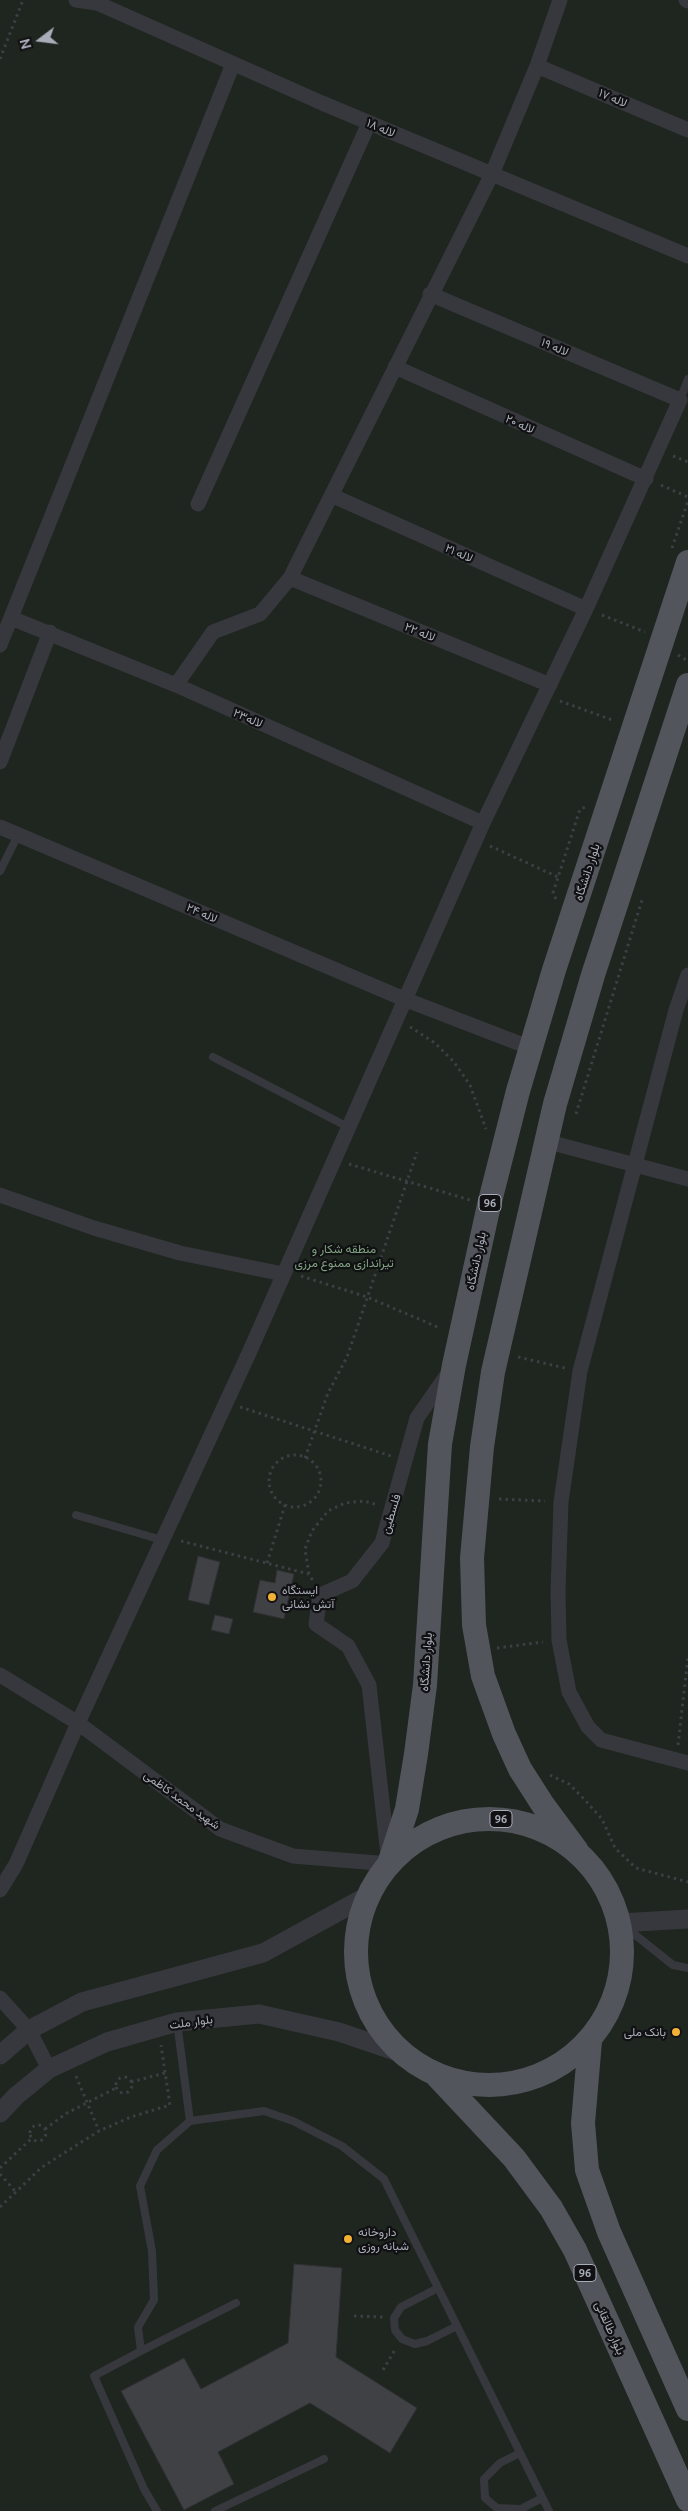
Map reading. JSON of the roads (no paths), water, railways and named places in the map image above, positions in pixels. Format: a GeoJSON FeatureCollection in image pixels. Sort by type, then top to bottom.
{"type":"FeatureCollection","features":[{"type":"Feature","properties":{"kind":"main road","name":"بلوار دانشگاه"},"geometry":{"type":"LineString","coordinates":[[389,1864],[407,1809],[425,1685],[440,1444],[454,1365],[489,1205],[518,1091],[554,970],[688,562]]}},
{"type":"Feature","properties":{"kind":"main road","name":"96"},"geometry":{"type":"LineString","coordinates":[[577,1851],[542,1829],[502,1819],[460,1821],[421,1837],[389,1864],[367,1896],[356,1940],[359,1982],[374,2021],[401,2053],[436,2076],[477,2086],[519,2084],[558,2068],[590,2041],[612,2006],[623,1965],[620,1923],[604,1884],[543,1805],[520,1769],[504,1734],[483,1676],[474,1625],[474,1539],[482,1447],[497,1350],[545,1141],[593,975],[688,685]]}},
{"type":"Feature","properties":{"kind":"main road","name":"96"},"geometry":{"type":"LineString","coordinates":[[590,2041],[583,2123],[587,2170],[609,2232],[688,2409]]}},
{"type":"Feature","properties":{"kind":"main road","name":"بلوار طالقانی"},"geometry":{"type":"LineString","coordinates":[[436,2076],[514,2158],[551,2208],[575,2250],[688,2500]]}},
{"type":"Feature","properties":{"kind":"street","name":"لاله ۱۸"},"geometry":{"type":"LineString","coordinates":[[76,0],[97,3],[369,123],[688,256]]}},
{"type":"Feature","properties":{"kind":"street"},"geometry":{"type":"LineString","coordinates":[[176,685],[213,632],[260,614],[290,578],[333,496],[430,294],[492,174],[537,66],[560,0]]}},
{"type":"Feature","properties":{"kind":"street"},"geometry":{"type":"LineString","coordinates":[[0,645],[6,615],[233,64]]}},
{"type":"Feature","properties":{"kind":"street","name":"لاله ۱۷"},"geometry":{"type":"LineString","coordinates":[[537,66],[688,130]]}},
{"type":"Feature","properties":{"kind":"street"},"geometry":{"type":"LineString","coordinates":[[198,504],[369,123]]}},
{"type":"Feature","properties":{"kind":"street","name":"لاله ۱۹"},"geometry":{"type":"LineString","coordinates":[[430,294],[680,400]]}},
{"type":"Feature","properties":{"kind":"street","name":"لاله ۲۰"},"geometry":{"type":"LineString","coordinates":[[395,368],[646,479]]}},
{"type":"Feature","properties":{"kind":"street"},"geometry":{"type":"LineString","coordinates":[[0,1890],[16,1864],[78,1723],[226,1403],[482,823],[586,609],[680,400]]}},
{"type":"Feature","properties":{"kind":"street","name":"لاله ۲۱"},"geometry":{"type":"LineString","coordinates":[[333,496],[586,609]]}},
{"type":"Feature","properties":{"kind":"street","name":"لاله ۲۲"},"geometry":{"type":"LineString","coordinates":[[290,578],[548,690]]}},
{"type":"Feature","properties":{"kind":"street","name":"لاله۲۳"},"geometry":{"type":"LineString","coordinates":[[6,615],[176,685],[482,823]]}},
{"type":"Feature","properties":{"kind":"street"},"geometry":{"type":"LineString","coordinates":[[0,762],[50,632]]}},
{"type":"Feature","properties":{"kind":"street","name":"لاله ۲۴"},"geometry":{"type":"LineString","coordinates":[[0,827],[404,999],[531,1048]]}},
{"type":"Feature","properties":{"kind":"street"},"geometry":{"type":"LineString","coordinates":[[682,1762],[601,1740],[588,1727],[569,1692],[559,1640],[560,1502],[580,1372],[676,1010],[688,975]]}},
{"type":"Feature","properties":{"kind":"street"},"geometry":{"type":"LineString","coordinates":[[545,1141],[688,1179]]}},
{"type":"Feature","properties":{"kind":"street"},"geometry":{"type":"LineString","coordinates":[[0,1195],[66,1218],[180,1253],[283,1274]]}},
{"type":"Feature","properties":{"kind":"street","name":"فلسطین"},"geometry":{"type":"LineString","coordinates":[[389,1864],[369,1685],[348,1646],[316,1624],[320,1595],[352,1581],[382,1544],[417,1418],[454,1365]]}},
{"type":"Feature","properties":{"kind":"street","name":"شهید محمد کاظمی"},"geometry":{"type":"LineString","coordinates":[[0,1675],[78,1723],[220,1829],[294,1856],[389,1864]]}},
{"type":"Feature","properties":{"kind":"street"},"geometry":{"type":"LineString","coordinates":[[0,2055],[29,2030],[82,2002],[263,1953],[367,1896]]}},
{"type":"Feature","properties":{"kind":"street"},"geometry":{"type":"LineString","coordinates":[[620,1923],[688,1919]]}},
{"type":"Feature","properties":{"kind":"street"},"geometry":{"type":"LineString","coordinates":[[0,1998],[29,2030],[50,2069]]}},
{"type":"Feature","properties":{"kind":"street","name":"بلوار ملت"},"geometry":{"type":"LineString","coordinates":[[0,2114],[16,2096],[50,2069],[108,2042],[177,2022],[260,2014],[339,2032],[401,2053]]}},
{"type":"Feature","properties":{"kind":"lane"},"geometry":{"type":"LineString","coordinates":[[680,400],[688,378]]}},
{"type":"Feature","properties":{"kind":"lane"},"geometry":{"type":"LineString","coordinates":[[0,871],[18,835]]}},
{"type":"Feature","properties":{"kind":"lane"},"geometry":{"type":"LineString","coordinates":[[213,1057],[348,1127]]}},
{"type":"Feature","properties":{"kind":"lane"},"geometry":{"type":"LineString","coordinates":[[76,1515],[162,1540]]}},
{"type":"Feature","properties":{"kind":"lane"},"geometry":{"type":"LineString","coordinates":[[620,1923],[673,1965],[688,1968]]}},
{"type":"Feature","properties":{"kind":"lane"},"geometry":{"type":"LineString","coordinates":[[177,2022],[190,2121]]}},
{"type":"Feature","properties":{"kind":"lane"},"geometry":{"type":"LineString","coordinates":[[141,2351],[138,2327],[154,2300],[152,2251],[140,2186],[157,2150],[190,2121],[264,2111],[293,2120],[342,2146],[384,2179],[549,2511]]}},
{"type":"Feature","properties":{"kind":"lane"},"geometry":{"type":"LineString","coordinates":[[438,2288],[402,2307],[394,2318],[395,2330],[402,2339],[415,2344],[428,2341],[457,2326]]}},
{"type":"Feature","properties":{"kind":"lane"},"geometry":{"type":"LineString","coordinates":[[157,2511],[144,2489],[94,2376],[236,2303]]}},
{"type":"Feature","properties":{"kind":"lane"},"geometry":{"type":"LineString","coordinates":[[520,2453],[500,2463],[484,2479],[485,2498],[497,2508],[521,2509],[542,2498]]}},
{"type":"Feature","properties":{"kind":"lane"},"geometry":{"type":"LineString","coordinates":[[215,2511],[324,2459]]}},
{"type":"Feature","properties":{"kind":"place","name":"ایستگاه آتش نشانی"},"geometry":{"type":"Point","coordinates":[272,1597]}},
{"type":"Feature","properties":{"kind":"place","name":"بانک ملی"},"geometry":{"type":"Point","coordinates":[676,2032]}},
{"type":"Feature","properties":{"kind":"place","name":"داروخانه شبانه روزی"},"geometry":{"type":"Point","coordinates":[348,2239]}},
{"type":"Feature","properties":{"kind":"park label","name":"منطقه شکار و تیراندازی ممنوع مرزی"},"geometry":{"type":"Point","coordinates":[344,1256]}}]}
